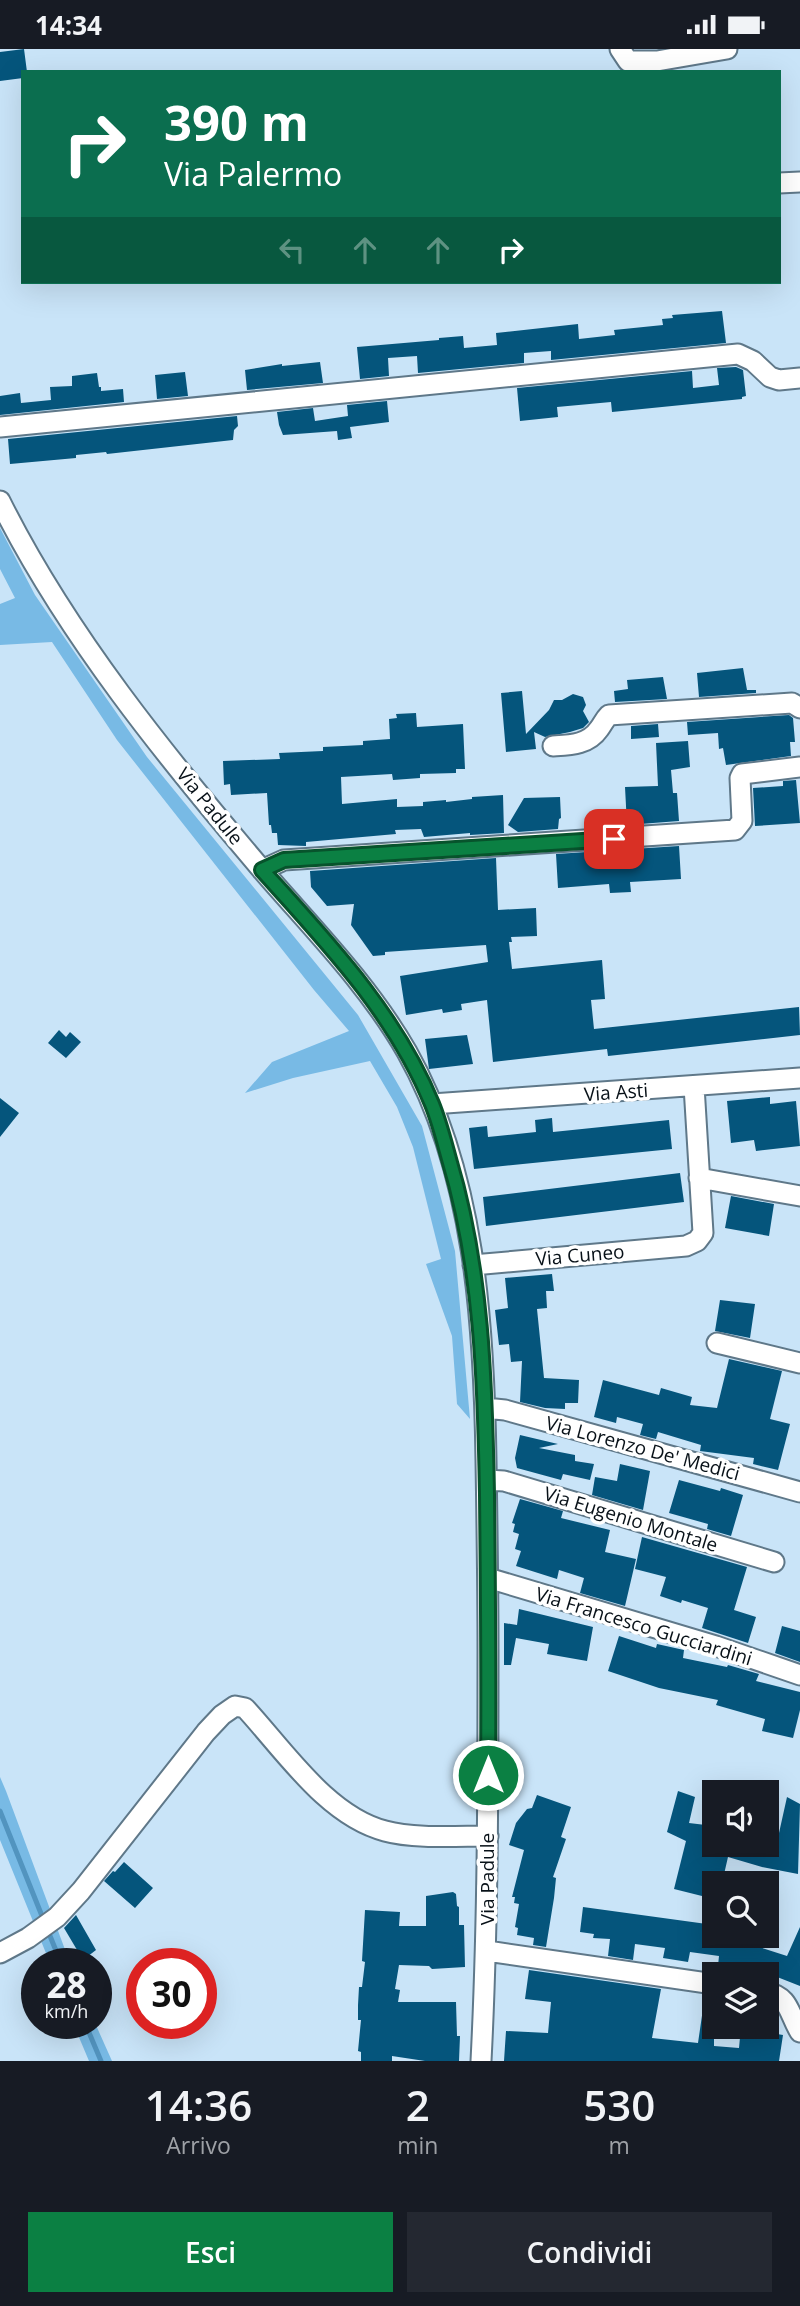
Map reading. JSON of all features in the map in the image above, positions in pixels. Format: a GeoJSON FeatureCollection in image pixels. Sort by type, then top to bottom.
{"type":"FeatureCollection","features":[{"type":"Feature","properties":{"kind":"street"},"geometry":{"type":"LineString","coordinates":[[624,55],[657,61],[727,49]]}},
{"type":"Feature","properties":{"kind":"street"},"geometry":{"type":"LineString","coordinates":[[781,183],[800,182]]}},
{"type":"Feature","properties":{"kind":"street"},"geometry":{"type":"LineString","coordinates":[[0,427],[738,354],[753,361],[770,377],[779,380],[800,378]]}},
{"type":"Feature","properties":{"kind":"street","name":"Via Padule"},"geometry":{"type":"LineString","coordinates":[[0,501],[59,603],[148,733],[351,972],[407,1053],[432,1104],[460,1195],[474,1265],[484,1359],[488,1578],[488,1836],[487,1951],[481,2061]]}},
{"type":"Feature","properties":{"kind":"street"},"geometry":{"type":"LineString","coordinates":[[553,746],[584,742],[599,730],[609,715],[792,703],[800,708]]}},
{"type":"Feature","properties":{"kind":"street"},"geometry":{"type":"LineString","coordinates":[[262,870],[284,860],[735,830],[742,821],[742,774],[800,767]]}},
{"type":"Feature","properties":{"kind":"street","name":"Via Asti"},"geometry":{"type":"LineString","coordinates":[[432,1104],[800,1078]]}},
{"type":"Feature","properties":{"kind":"street"},"geometry":{"type":"LineString","coordinates":[[694,1087],[699,1178],[800,1196]]}},
{"type":"Feature","properties":{"kind":"street","name":"Via Cuneo"},"geometry":{"type":"LineString","coordinates":[[474,1265],[686,1246],[697,1241],[703,1233],[699,1178]]}},
{"type":"Feature","properties":{"kind":"street"},"geometry":{"type":"LineString","coordinates":[[717,1343],[800,1363]]}},
{"type":"Feature","properties":{"kind":"street","name":"Via Lorenzo De' Medici"},"geometry":{"type":"LineString","coordinates":[[485,1408],[505,1410],[800,1492]]}},
{"type":"Feature","properties":{"kind":"street","name":"Via Eugenio Montale"},"geometry":{"type":"LineString","coordinates":[[487,1480],[504,1481],[774,1562]]}},
{"type":"Feature","properties":{"kind":"street","name":"Via Francesco Gucciardini"},"geometry":{"type":"LineString","coordinates":[[488,1578],[716,1646],[800,1675]]}},
{"type":"Feature","properties":{"kind":"street"},"geometry":{"type":"LineString","coordinates":[[0,1954],[46,1925],[81,1891],[206,1732],[222,1715],[236,1706],[245,1708],[264,1727],[296,1769],[354,1819],[386,1832],[488,1836]]}},
{"type":"Feature","properties":{"kind":"street"},"geometry":{"type":"LineString","coordinates":[[487,1951],[702,1982]]}},
{"type":"Feature","properties":{"kind":"street"},"geometry":{"type":"LineString","coordinates":[[779,1997],[789,2006],[800,2032]]}},
{"type":"Feature","properties":{"kind":"shaded area"},"geometry":{"type":"Polygon","coordinates":[[[0,528],[35,595],[147,757],[358,1015],[422,1126],[455,1251],[470,1419],[457,1404],[452,1336],[426,1264],[441,1259],[413,1147],[397,1107],[370,1061],[293,1078],[245,1093],[272,1062],[349,1031],[117,740],[52,642],[0,645],[0,604],[15,598],[0,569],[0,528]]]}},
{"type":"Feature","properties":{"kind":"shaded area"},"geometry":{"type":"Polygon","coordinates":[[[0,1777],[64,1948],[44,1948],[0,1840],[0,1777]]]}},
{"type":"Feature","properties":{"kind":"shaded area"},"geometry":{"type":"Polygon","coordinates":[[[80,2039],[102,2039],[112,2061],[89,2061],[80,2039]]]}},
{"type":"Feature","properties":{"kind":"building"},"geometry":{"type":"Polygon","coordinates":[[[24,49],[27,70],[21,70],[21,78],[0,81],[0,52],[24,49]]]}},
{"type":"Feature","properties":{"kind":"building"},"geometry":{"type":"Polygon","coordinates":[[[722,311],[726,343],[551,360],[551,351],[524,353],[524,363],[418,373],[417,356],[388,358],[389,376],[360,379],[357,347],[463,336],[464,348],[497,345],[496,333],[578,324],[579,339],[615,335],[614,330],[663,325],[662,319],[673,318],[672,315],[722,311]]]}},
{"type":"Feature","properties":{"kind":"building"},"geometry":{"type":"Polygon","coordinates":[[[320,362],[323,383],[247,390],[245,370],[320,362]]]}},
{"type":"Feature","properties":{"kind":"building"},"geometry":{"type":"Polygon","coordinates":[[[736,367],[743,370],[746,396],[742,399],[612,412],[611,402],[557,407],[558,417],[520,421],[517,388],[692,371],[693,388],[719,385],[717,368],[736,367]]]}},
{"type":"Feature","properties":{"kind":"building"},"geometry":{"type":"Polygon","coordinates":[[[185,372],[188,396],[157,399],[155,375],[185,372]]]}},
{"type":"Feature","properties":{"kind":"building"},"geometry":{"type":"Polygon","coordinates":[[[97,373],[101,391],[123,389],[124,402],[0,415],[0,396],[20,393],[21,403],[51,400],[50,387],[72,386],[72,376],[97,373]]]}},
{"type":"Feature","properties":{"kind":"building"},"geometry":{"type":"Polygon","coordinates":[[[387,401],[389,422],[350,427],[352,438],[338,440],[337,431],[283,435],[279,425],[277,412],[313,408],[315,421],[348,416],[347,405],[387,401]]]}},
{"type":"Feature","properties":{"kind":"building"},"geometry":{"type":"Polygon","coordinates":[[[237,416],[238,426],[234,430],[233,440],[10,464],[8,439],[237,416]]]}},
{"type":"Feature","properties":{"kind":"building"},"geometry":{"type":"Polygon","coordinates":[[[743,668],[747,690],[756,690],[756,693],[699,697],[697,673],[743,668]]]}},
{"type":"Feature","properties":{"kind":"building"},"geometry":{"type":"Polygon","coordinates":[[[663,677],[667,699],[615,702],[614,691],[628,689],[627,680],[663,677]]]}},
{"type":"Feature","properties":{"kind":"building"},"geometry":{"type":"Polygon","coordinates":[[[522,691],[526,734],[549,710],[554,700],[562,700],[573,694],[583,697],[586,705],[583,711],[589,722],[583,728],[545,737],[534,732],[536,749],[506,752],[501,693],[522,691]]]}},
{"type":"Feature","properties":{"kind":"building"},"geometry":{"type":"Polygon","coordinates":[[[416,713],[417,727],[463,724],[465,769],[456,769],[456,773],[420,774],[420,778],[393,780],[392,774],[341,777],[342,804],[397,799],[397,807],[423,806],[423,802],[503,795],[504,833],[424,837],[421,829],[395,830],[396,834],[306,842],[306,846],[278,845],[277,833],[272,833],[269,825],[267,793],[231,795],[230,784],[224,785],[223,761],[280,759],[279,753],[323,751],[323,747],[363,745],[363,741],[390,739],[389,719],[397,718],[396,714],[416,713]]]}},
{"type":"Feature","properties":{"kind":"building"},"geometry":{"type":"Polygon","coordinates":[[[789,715],[793,718],[795,742],[790,742],[791,756],[726,765],[723,748],[719,749],[718,733],[688,735],[687,722],[789,715]]]}},
{"type":"Feature","properties":{"kind":"building"},"geometry":{"type":"Polygon","coordinates":[[[658,724],[659,737],[631,739],[631,726],[658,724]]]}},
{"type":"Feature","properties":{"kind":"building"},"geometry":{"type":"Polygon","coordinates":[[[688,741],[690,767],[671,770],[673,793],[677,793],[679,821],[627,825],[625,787],[658,786],[656,743],[688,741]]]}},
{"type":"Feature","properties":{"kind":"building"},"geometry":{"type":"Polygon","coordinates":[[[796,780],[800,823],[755,826],[753,788],[783,786],[783,781],[796,780]]]}},
{"type":"Feature","properties":{"kind":"building"},"geometry":{"type":"Polygon","coordinates":[[[560,797],[561,818],[558,829],[518,832],[508,825],[524,798],[560,797]]]}},
{"type":"Feature","properties":{"kind":"building"},"geometry":{"type":"Polygon","coordinates":[[[679,846],[681,879],[630,882],[631,892],[610,893],[609,884],[558,888],[556,854],[679,846]]]}},
{"type":"Feature","properties":{"kind":"building"},"geometry":{"type":"Polygon","coordinates":[[[496,858],[498,910],[536,908],[537,936],[511,937],[512,942],[509,942],[512,969],[602,960],[605,999],[591,1000],[594,1029],[799,1007],[800,1035],[608,1056],[607,1049],[493,1062],[487,1000],[461,1004],[462,1010],[443,1013],[442,1009],[406,1015],[400,976],[488,962],[486,945],[385,952],[385,955],[373,956],[351,925],[354,904],[327,906],[311,887],[310,871],[496,858]]]}},
{"type":"Feature","properties":{"kind":"building"},"geometry":{"type":"Polygon","coordinates":[[[59,1030],[66,1037],[70,1032],[81,1042],[66,1058],[48,1043],[59,1030]]]}},
{"type":"Feature","properties":{"kind":"building"},"geometry":{"type":"Polygon","coordinates":[[[467,1035],[473,1064],[429,1069],[425,1039],[467,1035]]]}},
{"type":"Feature","properties":{"kind":"building"},"geometry":{"type":"Polygon","coordinates":[[[770,1097],[770,1104],[796,1101],[800,1146],[756,1151],[754,1140],[731,1143],[727,1101],[770,1097]]]}},
{"type":"Feature","properties":{"kind":"building"},"geometry":{"type":"Polygon","coordinates":[[[0,1098],[19,1113],[0,1137],[0,1098]]]}},
{"type":"Feature","properties":{"kind":"building"},"geometry":{"type":"Polygon","coordinates":[[[552,1118],[553,1132],[669,1120],[672,1149],[474,1169],[469,1128],[487,1126],[488,1137],[536,1132],[535,1120],[552,1118]]]}},
{"type":"Feature","properties":{"kind":"building"},"geometry":{"type":"Polygon","coordinates":[[[680,1173],[684,1202],[486,1226],[483,1197],[680,1173]]]}},
{"type":"Feature","properties":{"kind":"building"},"geometry":{"type":"Polygon","coordinates":[[[731,1196],[774,1204],[769,1236],[725,1228],[731,1196]]]}},
{"type":"Feature","properties":{"kind":"building"},"geometry":{"type":"Polygon","coordinates":[[[552,1274],[554,1291],[546,1291],[547,1308],[537,1309],[544,1378],[579,1380],[578,1403],[565,1403],[565,1409],[520,1402],[522,1361],[511,1362],[509,1344],[499,1345],[495,1310],[508,1308],[505,1278],[552,1274]]]}},
{"type":"Feature","properties":{"kind":"building"},"geometry":{"type":"Polygon","coordinates":[[[720,1300],[755,1304],[750,1338],[715,1331],[720,1300]]]}},
{"type":"Feature","properties":{"kind":"building"},"geometry":{"type":"Polygon","coordinates":[[[729,1359],[782,1371],[770,1419],[790,1424],[778,1470],[753,1464],[754,1458],[700,1451],[701,1445],[658,1432],[656,1439],[640,1435],[643,1424],[617,1417],[616,1423],[594,1417],[603,1380],[659,1395],[661,1388],[692,1397],[690,1405],[717,1408],[729,1359]]]}},
{"type":"Feature","properties":{"kind":"building"},"geometry":{"type":"Polygon","coordinates":[[[520,1435],[558,1444],[539,1448],[575,1455],[575,1461],[594,1464],[590,1480],[563,1474],[561,1480],[517,1468],[515,1458],[520,1435]]]}},
{"type":"Feature","properties":{"kind":"building"},"geometry":{"type":"Polygon","coordinates":[[[620,1464],[650,1471],[643,1510],[592,1495],[595,1477],[617,1481],[620,1464]]]}},
{"type":"Feature","properties":{"kind":"building"},"geometry":{"type":"Polygon","coordinates":[[[679,1480],[743,1495],[731,1536],[707,1529],[708,1524],[669,1513],[679,1480]]]}},
{"type":"Feature","properties":{"kind":"building"},"geometry":{"type":"Polygon","coordinates":[[[520,1499],[563,1511],[561,1518],[610,1530],[605,1552],[636,1559],[625,1606],[580,1593],[584,1578],[559,1570],[557,1579],[516,1566],[521,1551],[515,1549],[519,1534],[513,1532],[515,1524],[512,1523],[520,1499]]]}},
{"type":"Feature","properties":{"kind":"building"},"geometry":{"type":"Polygon","coordinates":[[[642,1537],[747,1567],[734,1610],[756,1617],[748,1643],[702,1628],[708,1608],[660,1596],[666,1577],[635,1569],[642,1537]]]}},
{"type":"Feature","properties":{"kind":"building"},"geometry":{"type":"Polygon","coordinates":[[[519,1609],[593,1627],[587,1661],[547,1654],[549,1644],[516,1638],[511,1665],[504,1665],[504,1623],[517,1625],[519,1609]]]}},
{"type":"Feature","properties":{"kind":"building"},"geometry":{"type":"Polygon","coordinates":[[[782,1626],[800,1631],[800,1662],[775,1653],[782,1626]]]}},
{"type":"Feature","properties":{"kind":"building"},"geometry":{"type":"Polygon","coordinates":[[[619,1636],[656,1648],[657,1644],[684,1650],[683,1658],[727,1667],[728,1665],[759,1674],[756,1681],[800,1692],[800,1710],[793,1738],[762,1731],[765,1719],[716,1705],[718,1700],[659,1688],[608,1671],[619,1636]]]}},
{"type":"Feature","properties":{"kind":"building"},"geometry":{"type":"Polygon","coordinates":[[[678,1791],[695,1797],[689,1823],[702,1825],[702,1857],[728,1857],[725,1871],[702,1871],[702,1896],[674,1889],[686,1841],[667,1832],[678,1791]]]}},
{"type":"Feature","properties":{"kind":"building"},"geometry":{"type":"Polygon","coordinates":[[[537,1795],[571,1807],[561,1837],[566,1839],[553,1877],[556,1878],[554,1898],[546,1947],[533,1945],[534,1938],[517,1935],[518,1928],[515,1927],[519,1904],[514,1903],[515,1897],[512,1897],[524,1850],[509,1845],[516,1823],[527,1809],[532,1808],[537,1795]]]}},
{"type":"Feature","properties":{"kind":"building"},"geometry":{"type":"Polygon","coordinates":[[[787,1797],[800,1804],[798,1874],[728,1857],[779,1857],[779,1833],[787,1797]]]}},
{"type":"Feature","properties":{"kind":"building"},"geometry":{"type":"Polygon","coordinates":[[[124,1862],[153,1888],[135,1908],[104,1881],[124,1862]]]}},
{"type":"Feature","properties":{"kind":"building"},"geometry":{"type":"Polygon","coordinates":[[[453,1892],[459,1907],[459,1925],[464,1925],[465,1967],[432,1969],[429,1966],[399,1965],[395,1989],[400,1990],[398,2002],[456,2002],[457,2036],[460,2036],[459,2061],[425,2061],[392,2056],[392,2061],[361,2061],[361,2052],[358,2051],[361,2020],[358,2020],[358,2005],[365,1962],[362,1961],[365,1910],[400,1912],[399,1926],[426,1926],[426,1896],[453,1892]]]}},
{"type":"Feature","properties":{"kind":"building"},"geometry":{"type":"Polygon","coordinates":[[[583,1907],[702,1923],[702,1948],[762,1948],[787,1956],[800,1927],[800,1986],[779,1978],[779,1962],[718,1962],[719,1956],[690,1952],[688,1962],[663,1958],[665,1948],[635,1944],[633,1960],[608,1956],[610,1939],[593,1938],[594,1934],[580,1932],[583,1907]]]}},
{"type":"Feature","properties":{"kind":"building"},"geometry":{"type":"Polygon","coordinates":[[[76,1915],[95,1948],[76,1948],[64,1928],[76,1915]]]}},
{"type":"Feature","properties":{"kind":"building"},"geometry":{"type":"Polygon","coordinates":[[[529,1970],[661,1989],[652,2038],[698,2043],[702,2016],[702,2039],[714,2039],[714,2046],[739,2048],[740,2039],[779,2039],[779,2034],[783,2035],[779,2061],[504,2061],[506,2031],[548,2033],[551,2002],[525,1999],[529,1970]]]}},
{"type":"Feature","properties":{"kind":"waterway"},"geometry":{"type":"LineString","coordinates":[[0,1811],[44,1921]]}},
{"type":"Feature","properties":{"kind":"waterway"},"geometry":{"type":"LineString","coordinates":[[48,1931],[55,1948]]}},
{"type":"Feature","properties":{"kind":"waterway"},"geometry":{"type":"LineString","coordinates":[[92,2039],[101,2061]]}},
{"type":"Feature","properties":{"kind":"route"},"geometry":{"type":"LineString","coordinates":[[488,1775],[484,1359],[471,1244],[460,1195],[432,1104],[407,1053],[351,972],[262,870],[284,860],[614,839]]}}]}
